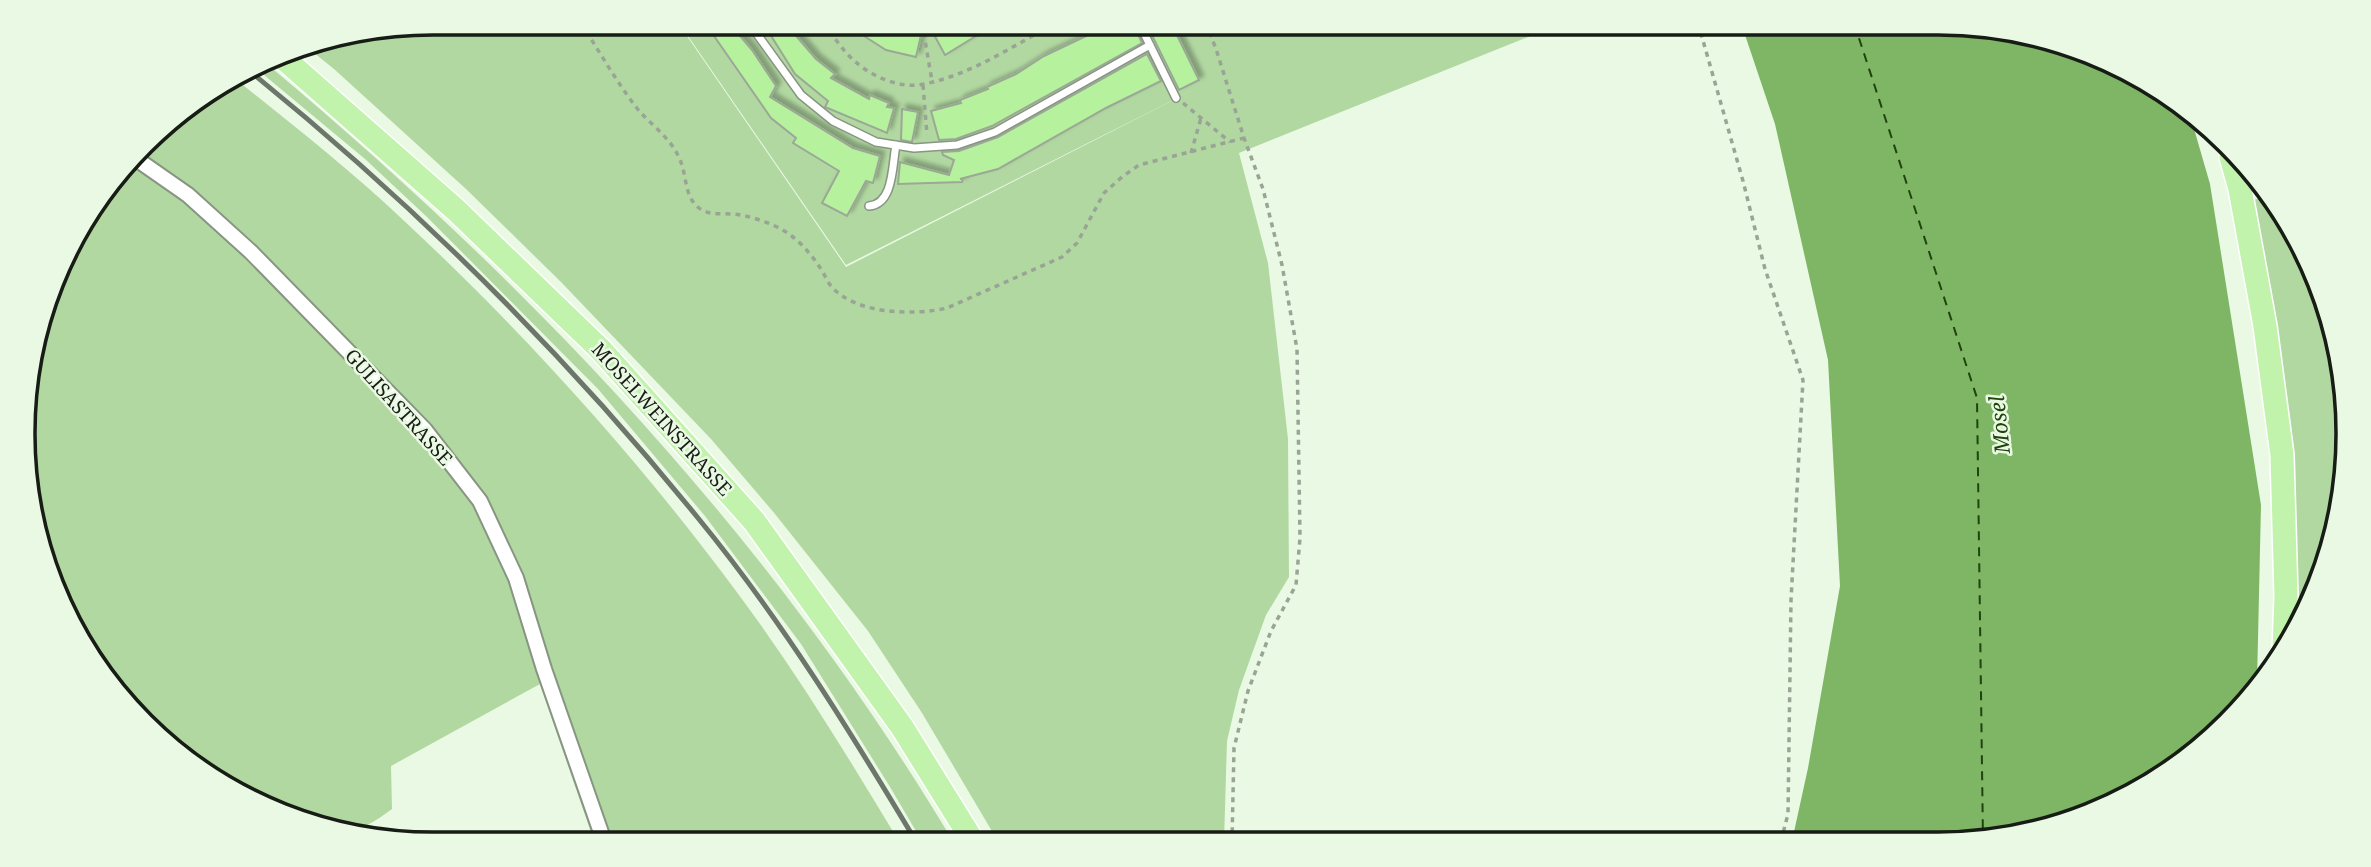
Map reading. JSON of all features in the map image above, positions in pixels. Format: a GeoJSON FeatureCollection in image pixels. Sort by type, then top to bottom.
{"type":"FeatureCollection","features":[{"type":"Feature","properties":{"kind":"main road","name":"MOSELWEINSTRASSE"},"geometry":{"type":"LineString","coordinates":[[288,62],[456,210],[601,350],[754,521],[902,727],[967,832]]}},
{"type":"Feature","properties":{"kind":"main road"},"geometry":{"type":"LineString","coordinates":[[2234,167],[2265,326],[2282,455],[2285,630]]}},
{"type":"Feature","properties":{"kind":"street","name":"GULISASTRASSE"},"geometry":{"type":"LineString","coordinates":[[142,163],[188,195],[251,252],[425,430],[480,501],[516,578],[600,832]]}},
{"type":"Feature","properties":{"kind":"lane"},"geometry":{"type":"LineString","coordinates":[[758,35],[801,95],[833,121],[876,142],[914,148],[957,145],[995,132],[1150,45]]}},
{"type":"Feature","properties":{"kind":"lane"},"geometry":{"type":"LineString","coordinates":[[1145,35],[1176,98]]}},
{"type":"Feature","properties":{"kind":"lane"},"geometry":{"type":"LineString","coordinates":[[869,206],[884,200],[888,192],[896,145]]}},
{"type":"Feature","properties":{"kind":"path"},"geometry":{"type":"LineString","coordinates":[[834,35],[857,64],[878,77],[898,83],[923,85],[956,76],[1033,35]]}},
{"type":"Feature","properties":{"kind":"path"},"geometry":{"type":"LineString","coordinates":[[924,35],[932,81]]}},
{"type":"Feature","properties":{"kind":"path"},"geometry":{"type":"LineString","coordinates":[[1211,35],[1263,189],[1282,265],[1295,337],[1298,387],[1300,538],[1296,585],[1271,631],[1248,691],[1234,748],[1232,832]]}},
{"type":"Feature","properties":{"kind":"path"},"geometry":{"type":"LineString","coordinates":[[1701,35],[1765,269],[1803,380],[1791,600],[1787,814],[1783,832]]}},
{"type":"Feature","properties":{"kind":"path"},"geometry":{"type":"LineString","coordinates":[[923,85],[928,147]]}},
{"type":"Feature","properties":{"kind":"path"},"geometry":{"type":"LineString","coordinates":[[1176,98],[1230,142]]}},
{"type":"Feature","properties":{"kind":"path"},"geometry":{"type":"LineString","coordinates":[[1191,153],[1201,118]]}},
{"type":"Feature","properties":{"kind":"shaded area"},"geometry":{"type":"Polygon","coordinates":[[[434,35],[686,35],[846,267],[1201,86],[846,265],[687,35],[1533,35],[1239,153],[1268,263],[1288,439],[1289,577],[1266,615],[1239,690],[1227,741],[1224,832],[992,832],[922,713],[868,631],[711,439],[561,282],[466,189],[315,53],[381,38],[434,35]]]}},
{"type":"Feature","properties":{"kind":"shaded area"},"geometry":{"type":"Polygon","coordinates":[[[273,69],[463,238],[555,330],[644,425],[728,523],[809,626],[884,732],[947,832],[917,832],[801,644],[705,516],[598,389],[427,217],[365,159],[262,74],[273,69]]]}},
{"type":"Feature","properties":{"kind":"shaded area"},"geometry":{"type":"Polygon","coordinates":[[[242,84],[361,182],[446,260],[534,350],[618,443],[698,541],[780,652],[893,832],[591,832],[540,684],[391,766],[392,809],[365,826],[305,811],[257,791],[191,750],[152,715],[117,676],[76,610],[56,562],[38,486],[35,434],[38,381],[56,305],[76,257],[117,191],[152,152],[191,117],[242,84]]]}},
{"type":"Feature","properties":{"kind":"shaded area"},"geometry":{"type":"Polygon","coordinates":[[[2259,198],[2269,212],[2306,281],[2322,330],[2333,381],[2336,434],[2333,486],[2315,562],[2296,608],[2295,458],[2251,201],[2259,198]]]}},
{"type":"Feature","properties":{"kind":"water","name":"Mosel"},"geometry":{"type":"Polygon","coordinates":[[[1745,35],[1938,35],[1990,38],[2015,43],[2066,56],[2114,76],[2159,102],[2194,129],[2210,184],[2261,505],[2257,671],[2200,733],[2137,779],[2066,811],[1990,829],[1938,832],[1794,832],[1840,586],[1828,360],[1775,124],[1745,35]]]}},
{"type":"Feature","properties":{"kind":"building"},"geometry":{"type":"Polygon","coordinates":[[[713,35],[739,35],[776,86],[770,97],[853,148],[880,156],[873,183],[866,181],[847,216],[822,203],[839,171],[793,143],[796,138],[771,118],[713,35]]]}},
{"type":"Feature","properties":{"kind":"building"},"geometry":{"type":"Polygon","coordinates":[[[771,35],[795,35],[816,59],[835,74],[831,78],[869,99],[870,95],[889,103],[887,107],[894,108],[887,133],[825,107],[828,101],[795,74],[771,35]]]}},
{"type":"Feature","properties":{"kind":"building"},"geometry":{"type":"Polygon","coordinates":[[[921,35],[916,57],[886,50],[864,36],[921,35]]]}},
{"type":"Feature","properties":{"kind":"building"},"geometry":{"type":"Polygon","coordinates":[[[934,35],[978,35],[945,55],[934,35]]]}},
{"type":"Feature","properties":{"kind":"building"},"geometry":{"type":"Polygon","coordinates":[[[1088,35],[1138,35],[1142,43],[992,126],[956,139],[939,140],[931,111],[961,103],[960,100],[988,89],[987,87],[1016,74],[1044,56],[1088,35]]]}},
{"type":"Feature","properties":{"kind":"building"},"geometry":{"type":"Polygon","coordinates":[[[1152,35],[1177,35],[1199,80],[1179,90],[1152,35]]]}},
{"type":"Feature","properties":{"kind":"building"},"geometry":{"type":"Polygon","coordinates":[[[1147,54],[1161,81],[1106,108],[998,169],[960,179],[963,179],[962,182],[898,184],[900,162],[949,175],[954,160],[942,152],[959,151],[998,137],[1147,54]]]}},
{"type":"Feature","properties":{"kind":"building"},"geometry":{"type":"Polygon","coordinates":[[[902,109],[918,112],[912,142],[901,140],[902,109]]]}},
{"type":"Feature","properties":{"kind":"ferry route"},"geometry":{"type":"LineString","coordinates":[[1858,35],[1977,398],[1983,830]]}},
{"type":"Feature","properties":{"kind":"railway"},"geometry":{"type":"LineString","coordinates":[[256,76],[372,176],[487,284],[542,340],[647,457],[758,596],[840,718],[910,832]]}}]}
